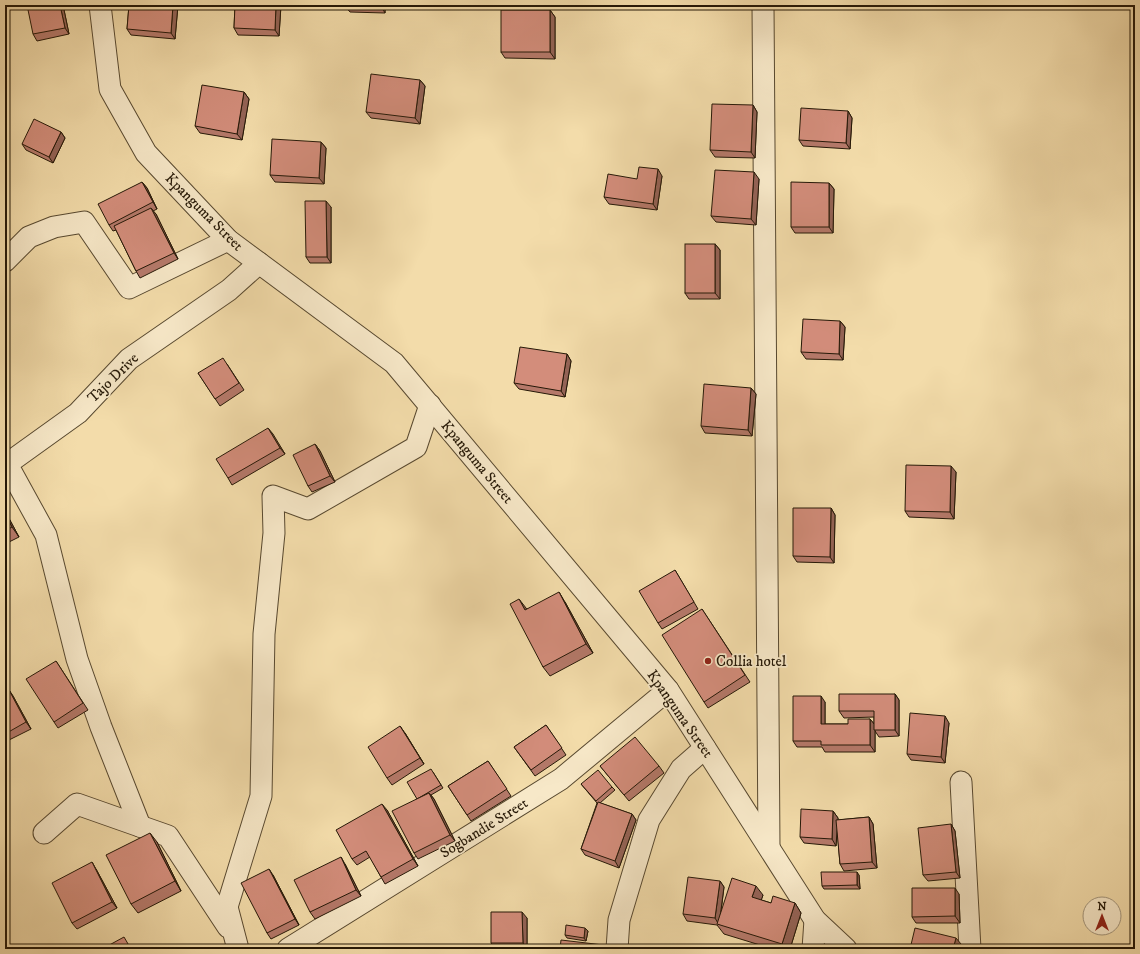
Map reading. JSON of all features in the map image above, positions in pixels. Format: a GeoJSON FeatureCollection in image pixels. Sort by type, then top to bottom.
{"type":"FeatureCollection","features":[{"type":"Feature","properties":{"kind":"street","name":"Kpanguma Street"},"geometry":{"type":"LineString","coordinates":[[100,5],[110,89],[146,153],[228,240],[394,363],[668,690],[815,920],[846,949]]}},
{"type":"Feature","properties":{"kind":"street"},"geometry":{"type":"LineString","coordinates":[[763,5],[769,847]]}},
{"type":"Feature","properties":{"kind":"street"},"geometry":{"type":"LineString","coordinates":[[5,261],[29,237],[54,227],[84,222],[129,288],[228,240]]}},
{"type":"Feature","properties":{"kind":"street","name":"Tajo Drive"},"geometry":{"type":"LineString","coordinates":[[140,826],[101,727],[77,659],[46,535],[7,464],[78,413],[129,359],[229,290],[259,263]]}},
{"type":"Feature","properties":{"kind":"street"},"geometry":{"type":"LineString","coordinates":[[236,943],[227,907],[261,796],[264,634],[274,534],[273,496],[308,509],[416,447],[430,406]]}},
{"type":"Feature","properties":{"kind":"street","name":"Sogbandie Street"},"geometry":{"type":"LineString","coordinates":[[288,949],[561,779],[668,690]]}},
{"type":"Feature","properties":{"kind":"street"},"geometry":{"type":"LineString","coordinates":[[617,949],[619,920],[649,820],[681,769],[705,748]]}},
{"type":"Feature","properties":{"kind":"street"},"geometry":{"type":"LineString","coordinates":[[961,782],[970,949]]}},
{"type":"Feature","properties":{"kind":"street"},"geometry":{"type":"LineString","coordinates":[[44,833],[77,804],[168,836],[236,943]]}},
{"type":"Feature","properties":{"kind":"street"},"geometry":{"type":"LineString","coordinates":[[813,949],[815,920]]}},
{"type":"Feature","properties":{"kind":"building"},"geometry":{"type":"Polygon","coordinates":[[[27,5],[60,5],[65,28],[33,34],[27,5]]]}},
{"type":"Feature","properties":{"kind":"building"},"geometry":{"type":"Polygon","coordinates":[[[129,5],[173,5],[171,33],[127,29],[129,5]]]}},
{"type":"Feature","properties":{"kind":"building"},"geometry":{"type":"Polygon","coordinates":[[[235,5],[276,5],[275,30],[234,28],[235,5]]]}},
{"type":"Feature","properties":{"kind":"building"},"geometry":{"type":"Polygon","coordinates":[[[381,5],[381,6],[345,6],[381,5]]]}},
{"type":"Feature","properties":{"kind":"building"},"geometry":{"type":"Polygon","coordinates":[[[501,10],[550,10],[550,52],[501,52],[501,10]]]}},
{"type":"Feature","properties":{"kind":"building"},"geometry":{"type":"Polygon","coordinates":[[[371,74],[420,80],[415,118],[366,112],[371,74]]]}},
{"type":"Feature","properties":{"kind":"building"},"geometry":{"type":"Polygon","coordinates":[[[202,85],[244,92],[237,134],[195,126],[202,85]]]}},
{"type":"Feature","properties":{"kind":"building"},"geometry":{"type":"Polygon","coordinates":[[[712,104],[753,105],[751,152],[710,150],[712,104]]]}},
{"type":"Feature","properties":{"kind":"building"},"geometry":{"type":"Polygon","coordinates":[[[801,108],[848,111],[846,143],[799,140],[801,108]]]}},
{"type":"Feature","properties":{"kind":"building"},"geometry":{"type":"Polygon","coordinates":[[[34,119],[61,132],[49,157],[22,144],[34,119]]]}},
{"type":"Feature","properties":{"kind":"building"},"geometry":{"type":"Polygon","coordinates":[[[272,139],[321,142],[319,178],[270,175],[272,139]]]}},
{"type":"Feature","properties":{"kind":"building"},"geometry":{"type":"Polygon","coordinates":[[[639,167],[658,169],[653,204],[604,197],[608,174],[637,179],[639,167]]]}},
{"type":"Feature","properties":{"kind":"building"},"geometry":{"type":"Polygon","coordinates":[[[715,170],[754,172],[751,219],[711,216],[715,170]]]}},
{"type":"Feature","properties":{"kind":"building"},"geometry":{"type":"Polygon","coordinates":[[[142,182],[153,202],[109,225],[98,204],[142,182]]]}},
{"type":"Feature","properties":{"kind":"building"},"geometry":{"type":"Polygon","coordinates":[[[791,182],[829,183],[829,227],[791,227],[791,182]]]}},
{"type":"Feature","properties":{"kind":"building"},"geometry":{"type":"Polygon","coordinates":[[[305,201],[326,201],[327,257],[306,257],[305,201]]]}},
{"type":"Feature","properties":{"kind":"building"},"geometry":{"type":"Polygon","coordinates":[[[151,208],[174,253],[136,271],[114,226],[151,208]]]}},
{"type":"Feature","properties":{"kind":"building"},"geometry":{"type":"Polygon","coordinates":[[[685,244],[715,244],[715,293],[685,293],[685,244]]]}},
{"type":"Feature","properties":{"kind":"building"},"geometry":{"type":"Polygon","coordinates":[[[803,319],[840,321],[839,354],[801,352],[803,319]]]}},
{"type":"Feature","properties":{"kind":"building"},"geometry":{"type":"Polygon","coordinates":[[[520,347],[567,354],[561,391],[514,383],[520,347]]]}},
{"type":"Feature","properties":{"kind":"building"},"geometry":{"type":"Polygon","coordinates":[[[223,358],[239,383],[215,399],[198,373],[223,358]]]}},
{"type":"Feature","properties":{"kind":"building"},"geometry":{"type":"Polygon","coordinates":[[[704,384],[751,388],[748,430],[701,426],[704,384]]]}},
{"type":"Feature","properties":{"kind":"building"},"geometry":{"type":"Polygon","coordinates":[[[268,428],[280,448],[228,478],[216,459],[268,428]]]}},
{"type":"Feature","properties":{"kind":"building"},"geometry":{"type":"Polygon","coordinates":[[[315,444],[330,476],[308,486],[293,455],[315,444]]]}},
{"type":"Feature","properties":{"kind":"building"},"geometry":{"type":"Polygon","coordinates":[[[906,465],[951,466],[950,512],[905,511],[906,465]]]}},
{"type":"Feature","properties":{"kind":"building"},"geometry":{"type":"Polygon","coordinates":[[[793,508],[831,508],[830,557],[793,556],[793,508]]]}},
{"type":"Feature","properties":{"kind":"building"},"geometry":{"type":"Polygon","coordinates":[[[5,514],[12,527],[5,531],[5,514]]]}},
{"type":"Feature","properties":{"kind":"building"},"geometry":{"type":"Polygon","coordinates":[[[675,570],[694,602],[658,623],[639,591],[675,570]]]}},
{"type":"Feature","properties":{"kind":"building"},"geometry":{"type":"Polygon","coordinates":[[[559,592],[586,644],[543,667],[510,604],[519,599],[525,610],[559,592]]]}},
{"type":"Feature","properties":{"kind":"building","name":"Collia hotel"},"geometry":{"type":"Polygon","coordinates":[[[702,609],[745,675],[704,702],[662,635],[702,609]]]}},
{"type":"Feature","properties":{"kind":"building"},"geometry":{"type":"Polygon","coordinates":[[[56,661],[83,703],[54,722],[26,679],[56,661]]]}},
{"type":"Feature","properties":{"kind":"building"},"geometry":{"type":"Polygon","coordinates":[[[9,690],[26,722],[5,734],[5,692],[9,690]]]}},
{"type":"Feature","properties":{"kind":"building"},"geometry":{"type":"Polygon","coordinates":[[[839,694],[895,694],[895,730],[874,730],[874,711],[839,711],[839,694]]]}},
{"type":"Feature","properties":{"kind":"building"},"geometry":{"type":"Polygon","coordinates":[[[793,696],[821,696],[821,724],[848,724],[848,719],[870,719],[870,745],[821,745],[821,741],[793,741],[793,696]]]}},
{"type":"Feature","properties":{"kind":"building"},"geometry":{"type":"Polygon","coordinates":[[[910,713],[945,716],[941,757],[907,754],[910,713]]]}},
{"type":"Feature","properties":{"kind":"building"},"geometry":{"type":"Polygon","coordinates":[[[546,725],[562,748],[531,770],[514,747],[546,725]]]}},
{"type":"Feature","properties":{"kind":"building"},"geometry":{"type":"Polygon","coordinates":[[[400,726],[420,758],[387,778],[368,747],[400,726]]]}},
{"type":"Feature","properties":{"kind":"building"},"geometry":{"type":"Polygon","coordinates":[[[635,737],[659,766],[624,795],[600,766],[635,737]]]}},
{"type":"Feature","properties":{"kind":"building"},"geometry":{"type":"Polygon","coordinates":[[[488,761],[507,789],[467,815],[448,786],[488,761]]]}},
{"type":"Feature","properties":{"kind":"building"},"geometry":{"type":"Polygon","coordinates":[[[431,769],[441,785],[417,799],[407,782],[431,769]]]}},
{"type":"Feature","properties":{"kind":"building"},"geometry":{"type":"Polygon","coordinates":[[[598,770],[612,787],[596,801],[581,784],[598,770]]]}},
{"type":"Feature","properties":{"kind":"building"},"geometry":{"type":"Polygon","coordinates":[[[429,793],[450,835],[414,853],[392,811],[429,793]]]}},
{"type":"Feature","properties":{"kind":"building"},"geometry":{"type":"Polygon","coordinates":[[[598,802],[632,814],[615,861],[581,849],[598,802]]]}},
{"type":"Feature","properties":{"kind":"building"},"geometry":{"type":"Polygon","coordinates":[[[382,804],[413,859],[381,877],[366,851],[352,859],[336,830],[382,804]]]}},
{"type":"Feature","properties":{"kind":"building"},"geometry":{"type":"Polygon","coordinates":[[[801,809],[833,811],[832,839],[800,837],[801,809]]]}},
{"type":"Feature","properties":{"kind":"building"},"geometry":{"type":"Polygon","coordinates":[[[869,817],[872,862],[840,864],[836,820],[869,817]]]}},
{"type":"Feature","properties":{"kind":"building"},"geometry":{"type":"Polygon","coordinates":[[[951,824],[956,872],[923,875],[918,828],[951,824]]]}},
{"type":"Feature","properties":{"kind":"building"},"geometry":{"type":"Polygon","coordinates":[[[150,833],[175,881],[131,904],[106,855],[150,833]]]}},
{"type":"Feature","properties":{"kind":"building"},"geometry":{"type":"Polygon","coordinates":[[[341,857],[356,890],[310,912],[294,880],[341,857]]]}},
{"type":"Feature","properties":{"kind":"building"},"geometry":{"type":"Polygon","coordinates":[[[92,862],[112,902],[72,923],[52,883],[92,862]]]}},
{"type":"Feature","properties":{"kind":"building"},"geometry":{"type":"Polygon","coordinates":[[[269,869],[295,919],[267,933],[241,883],[269,869]]]}},
{"type":"Feature","properties":{"kind":"building"},"geometry":{"type":"Polygon","coordinates":[[[821,872],[857,872],[857,885],[822,886],[821,872]]]}},
{"type":"Feature","properties":{"kind":"building"},"geometry":{"type":"Polygon","coordinates":[[[688,877],[720,881],[715,918],[683,914],[688,877]]]}},
{"type":"Feature","properties":{"kind":"building"},"geometry":{"type":"Polygon","coordinates":[[[732,878],[756,886],[752,897],[771,903],[773,896],[795,903],[782,944],[717,924],[732,878]]]}},
{"type":"Feature","properties":{"kind":"building"},"geometry":{"type":"Polygon","coordinates":[[[912,888],[955,888],[955,916],[912,917],[912,888]]]}},
{"type":"Feature","properties":{"kind":"building"},"geometry":{"type":"Polygon","coordinates":[[[491,912],[522,912],[523,943],[491,943],[491,912]]]}},
{"type":"Feature","properties":{"kind":"building"},"geometry":{"type":"Polygon","coordinates":[[[566,925],[585,928],[584,938],[565,935],[566,925]]]}},
{"type":"Feature","properties":{"kind":"building"},"geometry":{"type":"Polygon","coordinates":[[[915,928],[956,938],[953,949],[910,949],[915,928]]]}},
{"type":"Feature","properties":{"kind":"building"},"geometry":{"type":"Polygon","coordinates":[[[124,937],[131,949],[102,949],[124,937]]]}},
{"type":"Feature","properties":{"kind":"building"},"geometry":{"type":"Polygon","coordinates":[[[561,940],[612,946],[612,949],[560,949],[561,940]]]}},
{"type":"Feature","properties":{"kind":"place","name":"Collia hotel"},"geometry":{"type":"Point","coordinates":[708,661]}}]}
